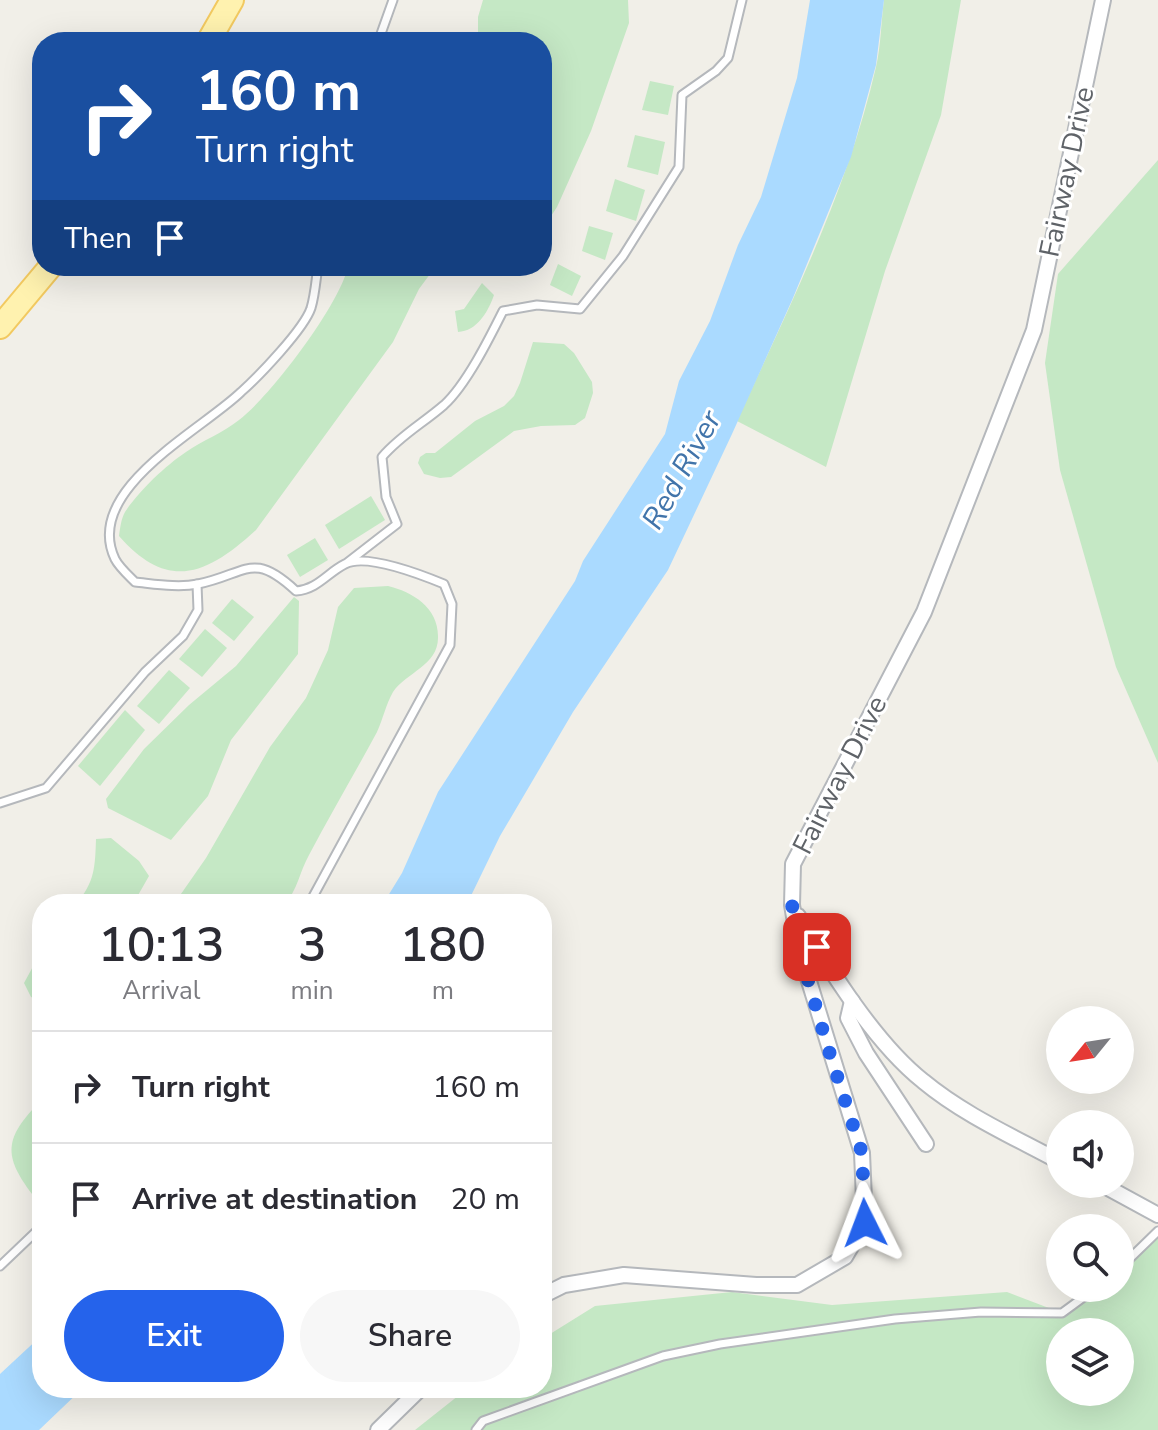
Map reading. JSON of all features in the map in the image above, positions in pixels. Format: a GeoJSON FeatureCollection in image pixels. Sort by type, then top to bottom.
{"type":"FeatureCollection","features":[{"type":"Feature","properties":{"kind":"main road"},"geometry":{"type":"LineString","coordinates":[[214,32],[232,0]]}},
{"type":"Feature","properties":{"kind":"main road"},"geometry":{"type":"LineString","coordinates":[[0,327],[43,276]]}},
{"type":"Feature","properties":{"kind":"street","name":"Fairway Drive"},"geometry":{"type":"LineString","coordinates":[[552,1291],[564,1285],[624,1275],[797,1285],[845,1257],[865,1223],[862,1153],[800,952],[792,905],[793,864],[924,612],[1034,330],[1103,0]]}},
{"type":"Feature","properties":{"kind":"street"},"geometry":{"type":"LineString","coordinates":[[792,905],[852,1001],[923,1081],[965,1110],[1046,1154]]}},
{"type":"Feature","properties":{"kind":"street"},"geometry":{"type":"LineString","coordinates":[[852,1001],[848,1018],[866,1053],[926,1144]]}},
{"type":"Feature","properties":{"kind":"street"},"geometry":{"type":"LineString","coordinates":[[1127,1198],[1158,1215]]}},
{"type":"Feature","properties":{"kind":"street"},"geometry":{"type":"LineString","coordinates":[[378,1430],[411,1398]]}},
{"type":"Feature","properties":{"kind":"lane"},"geometry":{"type":"LineString","coordinates":[[382,32],[393,0]]}},
{"type":"Feature","properties":{"kind":"lane"},"geometry":{"type":"LineString","coordinates":[[316,276],[311,310],[290,339],[241,393],[186,434],[132,482],[112,515],[108,533],[115,560],[135,582],[167,586],[197,584],[235,571],[260,567],[277,574],[296,591],[307,590],[397,524],[386,497],[382,457],[398,439],[446,404],[478,357],[503,311],[537,305],[580,309],[623,256],[679,167],[682,95],[716,71],[728,58],[742,0]]}},
{"type":"Feature","properties":{"kind":"lane"},"geometry":{"type":"LineString","coordinates":[[314,894],[450,645],[452,604],[444,584],[401,568],[375,563],[347,563]]}},
{"type":"Feature","properties":{"kind":"lane"},"geometry":{"type":"LineString","coordinates":[[0,803],[46,788],[145,672],[183,636],[198,610],[197,584]]}},
{"type":"Feature","properties":{"kind":"lane"},"geometry":{"type":"LineString","coordinates":[[1134,1254],[1158,1231]]}},
{"type":"Feature","properties":{"kind":"lane"},"geometry":{"type":"LineString","coordinates":[[0,1266],[32,1236]]}},
{"type":"Feature","properties":{"kind":"lane"},"geometry":{"type":"LineString","coordinates":[[552,1396],[663,1356],[720,1344],[895,1319],[981,1312],[1062,1313],[1077,1302]]}},
{"type":"Feature","properties":{"kind":"lane"},"geometry":{"type":"LineString","coordinates":[[476,1430],[483,1421],[547,1398]]}},
{"type":"Feature","properties":{"kind":"green space"},"geometry":{"type":"Polygon","coordinates":[[[483,0],[628,0],[629,23],[591,131],[552,215],[552,32],[478,32],[483,0]]]}},
{"type":"Feature","properties":{"kind":"green space"},"geometry":{"type":"Polygon","coordinates":[[[884,0],[961,0],[941,115],[885,271],[826,467],[737,421],[816,247],[850,158],[876,67],[884,0]]]}},
{"type":"Feature","properties":{"kind":"green space"},"geometry":{"type":"Polygon","coordinates":[[[650,81],[674,86],[668,115],[642,110],[650,81]]]}},
{"type":"Feature","properties":{"kind":"green space"},"geometry":{"type":"Polygon","coordinates":[[[635,135],[665,142],[658,175],[627,167],[635,135]]]}},
{"type":"Feature","properties":{"kind":"green space"},"geometry":{"type":"Polygon","coordinates":[[[1158,160],[1158,763],[1116,667],[1060,470],[1045,363],[1058,274],[1158,160]]]}},
{"type":"Feature","properties":{"kind":"green space"},"geometry":{"type":"Polygon","coordinates":[[[615,179],[645,190],[636,221],[606,211],[615,179]]]}},
{"type":"Feature","properties":{"kind":"green space"},"geometry":{"type":"Polygon","coordinates":[[[589,226],[613,233],[605,260],[582,251],[589,226]]]}},
{"type":"Feature","properties":{"kind":"green space"},"geometry":{"type":"Polygon","coordinates":[[[558,264],[581,276],[572,296],[550,285],[558,264]]]}},
{"type":"Feature","properties":{"kind":"green space"},"geometry":{"type":"Polygon","coordinates":[[[345,276],[429,276],[393,342],[256,530],[221,558],[188,571],[171,571],[137,554],[119,536],[125,512],[131,504],[170,464],[233,425],[252,408],[285,371],[319,325],[345,276]]]}},
{"type":"Feature","properties":{"kind":"green space"},"geometry":{"type":"Polygon","coordinates":[[[482,283],[494,295],[489,308],[471,328],[458,332],[455,311],[464,309],[482,283]]]}},
{"type":"Feature","properties":{"kind":"green space"},"geometry":{"type":"Polygon","coordinates":[[[533,342],[564,344],[574,353],[592,382],[593,393],[585,418],[575,425],[514,431],[451,477],[424,474],[418,463],[420,457],[435,453],[475,421],[504,406],[514,396],[533,342]]]}},
{"type":"Feature","properties":{"kind":"green space"},"geometry":{"type":"Polygon","coordinates":[[[371,496],[385,520],[339,549],[325,525],[371,496]]]}},
{"type":"Feature","properties":{"kind":"green space"},"geometry":{"type":"Polygon","coordinates":[[[315,538],[328,560],[300,577],[287,555],[315,538]]]}},
{"type":"Feature","properties":{"kind":"green space"},"geometry":{"type":"Polygon","coordinates":[[[388,586],[406,592],[423,603],[437,627],[437,647],[433,655],[393,692],[377,732],[309,855],[292,894],[181,894],[206,858],[270,747],[306,698],[328,650],[338,607],[354,588],[388,586]]]}},
{"type":"Feature","properties":{"kind":"green space"},"geometry":{"type":"Polygon","coordinates":[[[294,597],[299,601],[298,654],[231,740],[208,796],[171,840],[108,808],[106,799],[144,749],[189,705],[236,666],[294,597]]]}},
{"type":"Feature","properties":{"kind":"green space"},"geometry":{"type":"Polygon","coordinates":[[[232,599],[254,617],[234,641],[212,623],[232,599]]]}},
{"type":"Feature","properties":{"kind":"green space"},"geometry":{"type":"Polygon","coordinates":[[[205,629],[227,648],[202,677],[179,659],[205,629]]]}},
{"type":"Feature","properties":{"kind":"green space"},"geometry":{"type":"Polygon","coordinates":[[[169,670],[190,688],[159,724],[137,706],[169,670]]]}},
{"type":"Feature","properties":{"kind":"green space"},"geometry":{"type":"Polygon","coordinates":[[[125,710],[145,730],[100,786],[78,766],[125,710]]]}},
{"type":"Feature","properties":{"kind":"green space"},"geometry":{"type":"Polygon","coordinates":[[[111,838],[139,861],[149,876],[139,894],[83,894],[93,874],[96,839],[111,838]]]}},
{"type":"Feature","properties":{"kind":"green space"},"geometry":{"type":"Polygon","coordinates":[[[32,968],[32,997],[24,983],[32,968]]]}},
{"type":"Feature","properties":{"kind":"green space"},"geometry":{"type":"Polygon","coordinates":[[[32,1111],[32,1194],[15,1167],[12,1155],[15,1134],[32,1111]]]}},
{"type":"Feature","properties":{"kind":"green space"},"geometry":{"type":"Polygon","coordinates":[[[1158,1231],[1158,1430],[415,1430],[455,1398],[552,1398],[552,1333],[595,1306],[732,1292],[832,1305],[1007,1292],[1062,1313],[1077,1302],[1134,1302],[1134,1254],[1158,1231]]]}},
{"type":"Feature","properties":{"kind":"water","name":"Red River"},"geometry":{"type":"Polygon","coordinates":[[[810,0],[884,0],[876,65],[851,157],[793,298],[668,570],[573,712],[500,836],[472,894],[389,894],[402,873],[438,792],[575,581],[583,561],[665,434],[679,381],[710,321],[738,245],[761,197],[797,78],[810,0]]]}},
{"type":"Feature","properties":{"kind":"water"},"geometry":{"type":"Polygon","coordinates":[[[32,1344],[32,1398],[73,1398],[39,1430],[0,1430],[0,1374],[32,1344]]]}},
{"type":"Feature","properties":{"kind":"route"},"geometry":{"type":"LineString","coordinates":[[817,947],[792,905],[800,952],[862,1153],[865,1223]]}}]}
